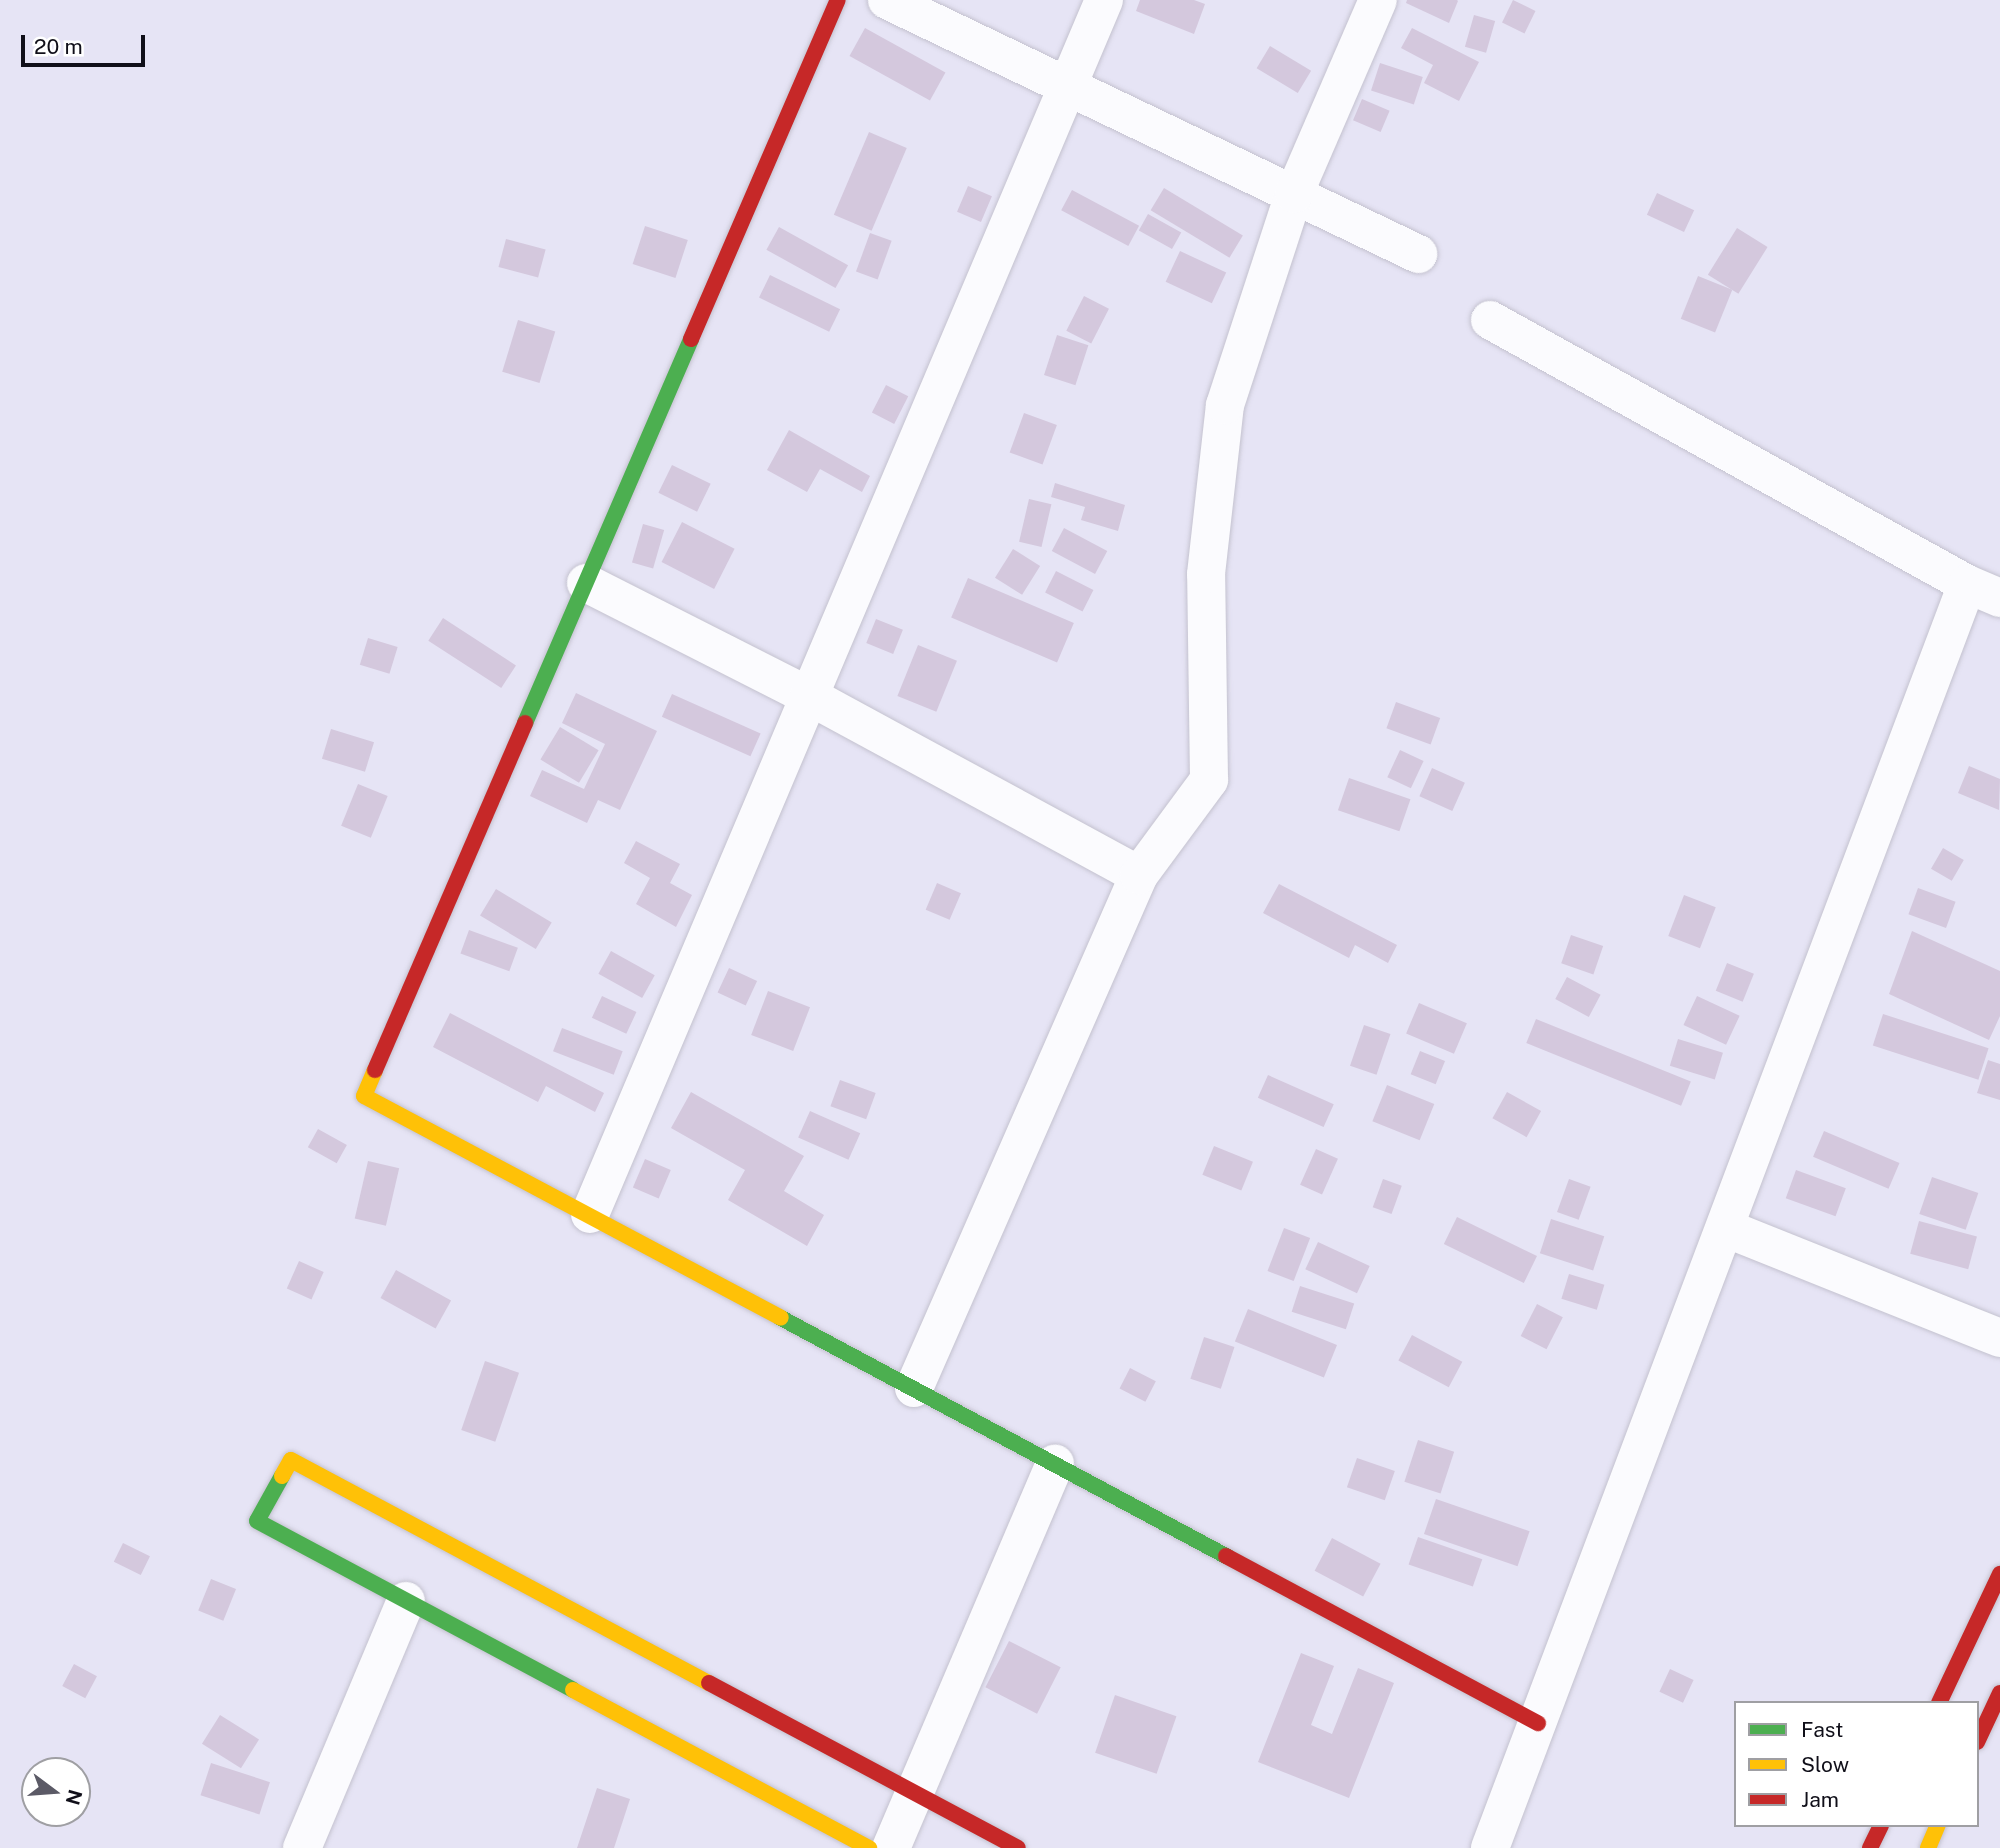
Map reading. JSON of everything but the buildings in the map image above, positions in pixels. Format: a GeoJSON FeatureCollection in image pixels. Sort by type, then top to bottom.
{"type":"FeatureCollection","features":[{"type":"Feature","properties":{"kind":"street"},"geometry":{"type":"LineString","coordinates":[[838,0],[364,1096],[590,1214],[1538,1723]]}},
{"type":"Feature","properties":{"kind":"street"},"geometry":{"type":"LineString","coordinates":[[887,0],[1418,254]]}},
{"type":"Feature","properties":{"kind":"street"},"geometry":{"type":"LineString","coordinates":[[590,1214],[1104,0]]}},
{"type":"Feature","properties":{"kind":"street"},"geometry":{"type":"LineString","coordinates":[[914,1388],[1139,876],[1209,780],[1206,574],[1225,405],[1294,194],[1378,0]]}},
{"type":"Feature","properties":{"kind":"street"},"geometry":{"type":"LineString","coordinates":[[1490,320],[1984,591],[1725,1228],[1490,1848]]}},
{"type":"Feature","properties":{"kind":"street"},"geometry":{"type":"LineString","coordinates":[[586,583],[809,696],[1139,876]]}},
{"type":"Feature","properties":{"kind":"street"},"geometry":{"type":"LineString","coordinates":[[1725,1228],[2000,1338]]}},
{"type":"Feature","properties":{"kind":"street"},"geometry":{"type":"LineString","coordinates":[[869,1848],[257,1521],[291,1460],[1018,1848]]}},
{"type":"Feature","properties":{"kind":"street"},"geometry":{"type":"LineString","coordinates":[[891,1848],[1055,1464]]}},
{"type":"Feature","properties":{"kind":"street"},"geometry":{"type":"LineString","coordinates":[[1940,1701],[2000,1574]]}},
{"type":"Feature","properties":{"kind":"street"},"geometry":{"type":"LineString","coordinates":[[302,1848],[407,1601]]}},
{"type":"Feature","properties":{"kind":"street"},"geometry":{"type":"LineString","coordinates":[[1979,1738],[2000,1693]]}},
{"type":"Feature","properties":{"kind":"street"},"geometry":{"type":"LineString","coordinates":[[1870,1848],[1880,1827]]}},
{"type":"Feature","properties":{"kind":"street"},"geometry":{"type":"LineString","coordinates":[[1928,1848],[1937,1827]]}},
{"type":"Feature","properties":{"kind":"traffic: fast"},"geometry":{"type":"LineString","coordinates":[[525,723],[691,339]]}},
{"type":"Feature","properties":{"kind":"traffic: fast"},"geometry":{"type":"LineString","coordinates":[[781,1318],[1226,1556]]}},
{"type":"Feature","properties":{"kind":"traffic: fast"},"geometry":{"type":"LineString","coordinates":[[282,1476],[257,1521],[573,1690]]}},
{"type":"Feature","properties":{"kind":"traffic: slow"},"geometry":{"type":"LineString","coordinates":[[375,1070],[364,1096],[781,1318]]}},
{"type":"Feature","properties":{"kind":"traffic: slow"},"geometry":{"type":"LineString","coordinates":[[282,1476],[291,1460],[709,1683]]}},
{"type":"Feature","properties":{"kind":"traffic: slow"},"geometry":{"type":"LineString","coordinates":[[573,1690],[869,1848]]}},
{"type":"Feature","properties":{"kind":"traffic: slow"},"geometry":{"type":"LineString","coordinates":[[1928,1848],[1937,1827]]}},
{"type":"Feature","properties":{"kind":"traffic: jam"},"geometry":{"type":"LineString","coordinates":[[691,339],[838,0]]}},
{"type":"Feature","properties":{"kind":"traffic: jam"},"geometry":{"type":"LineString","coordinates":[[375,1070],[525,723]]}},
{"type":"Feature","properties":{"kind":"traffic: jam"},"geometry":{"type":"LineString","coordinates":[[1226,1556],[1538,1723]]}},
{"type":"Feature","properties":{"kind":"traffic: jam"},"geometry":{"type":"LineString","coordinates":[[1940,1701],[2000,1574]]}},
{"type":"Feature","properties":{"kind":"traffic: jam"},"geometry":{"type":"LineString","coordinates":[[709,1683],[1018,1848]]}},
{"type":"Feature","properties":{"kind":"traffic: jam"},"geometry":{"type":"LineString","coordinates":[[1979,1738],[2000,1693]]}},
{"type":"Feature","properties":{"kind":"traffic: jam"},"geometry":{"type":"LineString","coordinates":[[1870,1848],[1880,1827]]}}]}
